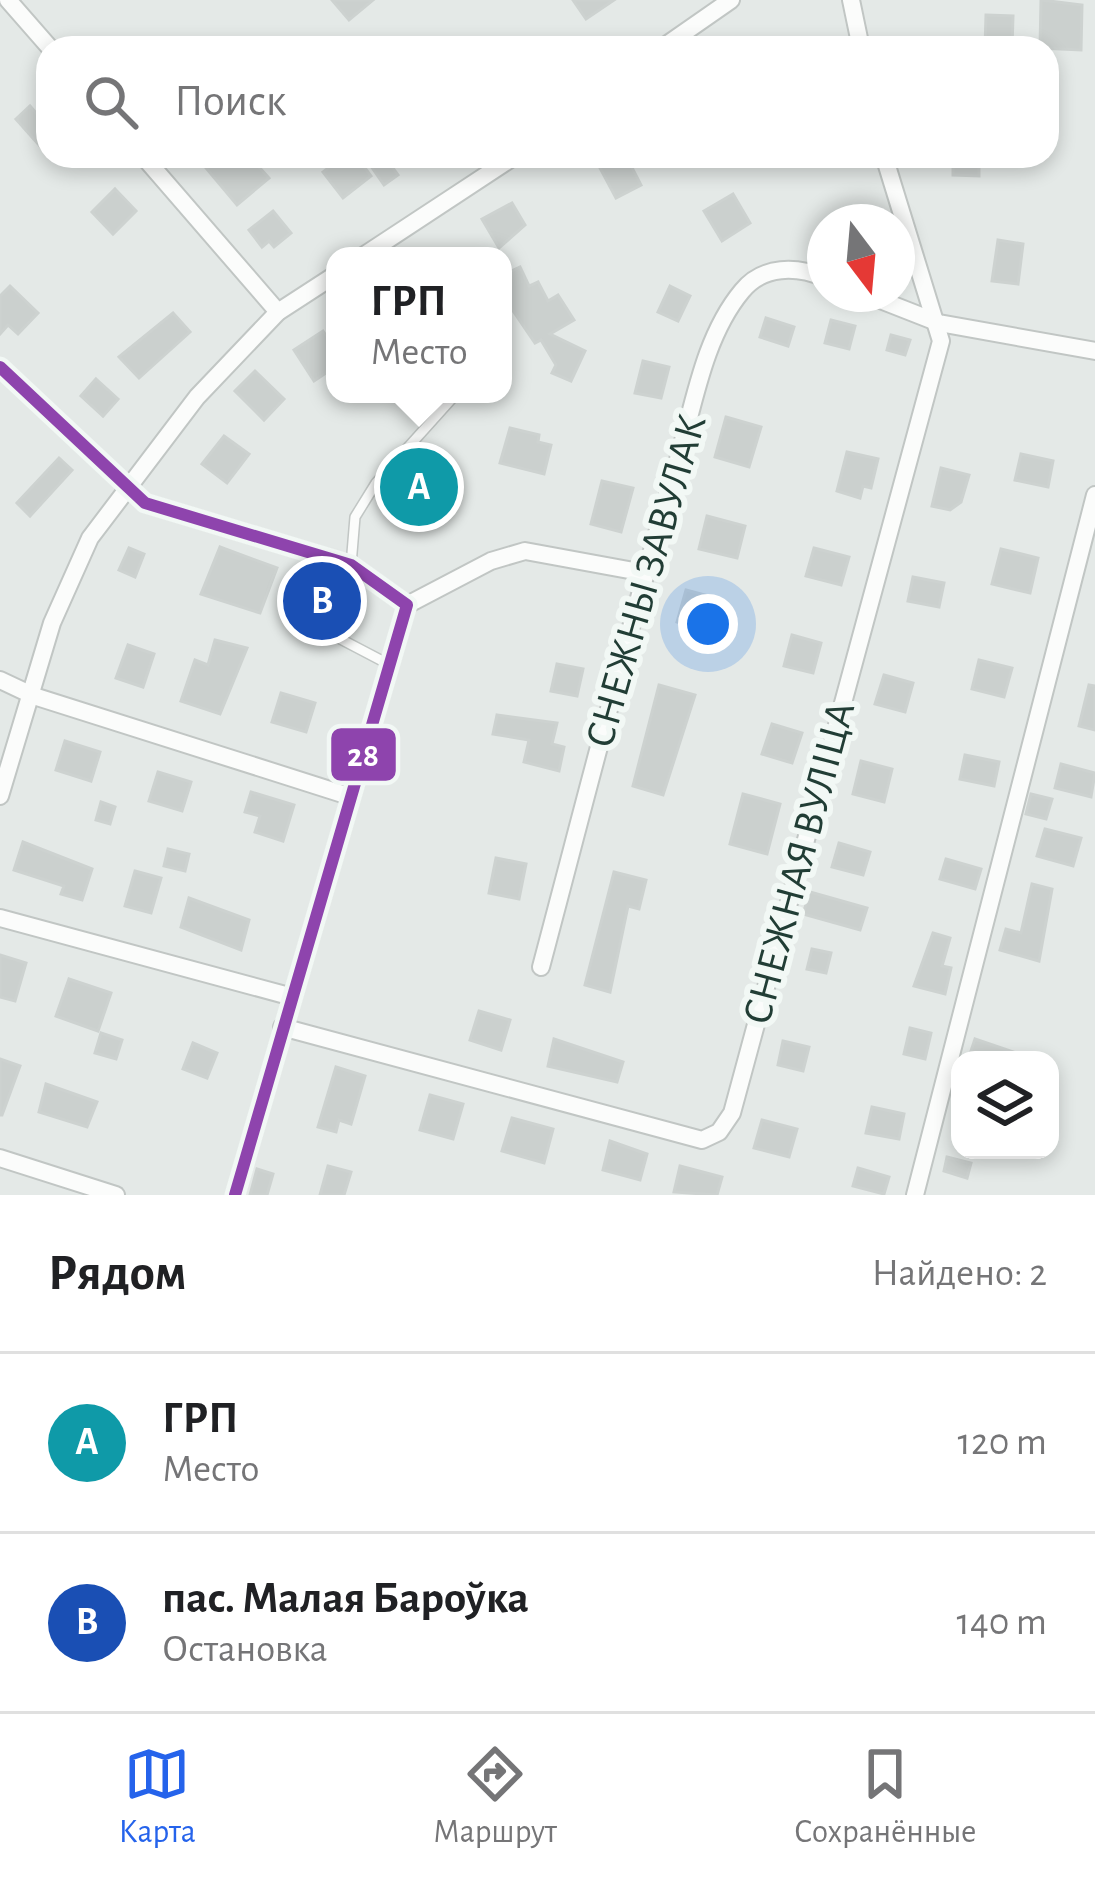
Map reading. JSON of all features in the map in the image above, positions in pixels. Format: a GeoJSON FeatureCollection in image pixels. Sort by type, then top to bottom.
{"type":"FeatureCollection","features":[{"type":"Feature","properties":{"kind":"street"},"geometry":{"type":"LineString","coordinates":[[8,0],[40,36]]}},
{"type":"Feature","properties":{"kind":"street"},"geometry":{"type":"LineString","coordinates":[[679,36],[730,0]]}},
{"type":"Feature","properties":{"kind":"street"},"geometry":{"type":"LineString","coordinates":[[850,0],[858,36]]}},
{"type":"Feature","properties":{"kind":"street"},"geometry":{"type":"LineString","coordinates":[[153,168],[278,313]]}},
{"type":"Feature","properties":{"kind":"street"},"geometry":{"type":"LineString","coordinates":[[377,247],[497,168]]}},
{"type":"Feature","properties":{"kind":"street"},"geometry":{"type":"LineString","coordinates":[[887,168],[899,216],[939,323]]}},
{"type":"Feature","properties":{"kind":"street","name":"СНЕЖНЫ ЗАВУЛАК"},"geometry":{"type":"LineString","coordinates":[[542,968],[645,573],[718,324],[745,286],[775,269],[807,270]]}},
{"type":"Feature","properties":{"kind":"street"},"geometry":{"type":"LineString","coordinates":[[0,796],[34,696],[52,623],[90,538],[197,397],[278,313],[326,280]]}},
{"type":"Feature","properties":{"kind":"street"},"geometry":{"type":"LineString","coordinates":[[911,312],[939,323],[1095,351]]}},
{"type":"Feature","properties":{"kind":"street","name":"СНЕЖНАЯ ВУЛІЦА"},"geometry":{"type":"LineString","coordinates":[[282,1027],[702,1140],[718,1132],[732,1113],[787,916],[868,593],[940,341],[939,323]]}},
{"type":"Feature","properties":{"kind":"street"},"geometry":{"type":"LineString","coordinates":[[0,368],[154,507],[351,565],[407,605]]}},
{"type":"Feature","properties":{"kind":"street"},"geometry":{"type":"LineString","coordinates":[[915,1195],[1095,495]]}},
{"type":"Feature","properties":{"kind":"street"},"geometry":{"type":"LineString","coordinates":[[235,1195],[289,996],[407,605],[491,561],[525,551],[645,573]]}},
{"type":"Feature","properties":{"kind":"street"},"geometry":{"type":"LineString","coordinates":[[0,680],[34,696],[349,796]]}},
{"type":"Feature","properties":{"kind":"street"},"geometry":{"type":"LineString","coordinates":[[0,919],[289,996]]}},
{"type":"Feature","properties":{"kind":"street"},"geometry":{"type":"LineString","coordinates":[[0,1158],[116,1195]]}},
{"type":"Feature","properties":{"kind":"lane"},"geometry":{"type":"LineString","coordinates":[[392,666],[329,633],[351,565],[355,518],[376,483],[448,403]]}},
{"type":"Feature","properties":{"kind":"building"},"geometry":{"type":"Polygon","coordinates":[[[332,0],[373,0],[349,20],[332,0]]]}},
{"type":"Feature","properties":{"kind":"building"},"geometry":{"type":"Polygon","coordinates":[[[573,0],[614,0],[586,19],[573,0]]]}},
{"type":"Feature","properties":{"kind":"building"},"geometry":{"type":"Polygon","coordinates":[[[1041,0],[1082,5],[1081,50],[1059,49],[1059,36],[1040,36],[1041,0]]]}},
{"type":"Feature","properties":{"kind":"building"},"geometry":{"type":"Polygon","coordinates":[[[986,15],[1013,16],[1012,36],[985,36],[986,15]]]}},
{"type":"Feature","properties":{"kind":"building"},"geometry":{"type":"Polygon","coordinates":[[[30,106],[36,113],[36,142],[16,119],[30,106]]]}},
{"type":"Feature","properties":{"kind":"building"},"geometry":{"type":"Polygon","coordinates":[[[206,168],[260,168],[269,178],[237,205],[206,168]]]}},
{"type":"Feature","properties":{"kind":"building"},"geometry":{"type":"Polygon","coordinates":[[[365,168],[371,176],[343,198],[323,172],[365,168]]]}},
{"type":"Feature","properties":{"kind":"building"},"geometry":{"type":"Polygon","coordinates":[[[372,168],[393,168],[398,175],[384,185],[372,168]]]}},
{"type":"Feature","properties":{"kind":"building"},"geometry":{"type":"Polygon","coordinates":[[[600,168],[632,168],[641,185],[616,198],[600,168]]]}},
{"type":"Feature","properties":{"kind":"building"},"geometry":{"type":"Polygon","coordinates":[[[953,168],[979,168],[979,176],[953,175],[953,168]]]}},
{"type":"Feature","properties":{"kind":"building"},"geometry":{"type":"Polygon","coordinates":[[[115,189],[136,211],[113,234],[92,212],[115,189]]]}},
{"type":"Feature","properties":{"kind":"building"},"geometry":{"type":"Polygon","coordinates":[[[733,194],[750,223],[722,241],[704,211],[733,194]]]}},
{"type":"Feature","properties":{"kind":"building"},"geometry":{"type":"Polygon","coordinates":[[[512,203],[525,225],[498,247],[482,219],[512,203]]]}},
{"type":"Feature","properties":{"kind":"building"},"geometry":{"type":"Polygon","coordinates":[[[273,211],[291,233],[274,247],[269,241],[262,247],[249,230],[273,211]]]}},
{"type":"Feature","properties":{"kind":"building"},"geometry":{"type":"Polygon","coordinates":[[[998,240],[1023,244],[1018,284],[992,281],[998,240]]]}},
{"type":"Feature","properties":{"kind":"building"},"geometry":{"type":"Polygon","coordinates":[[[520,267],[529,286],[538,282],[548,301],[558,295],[574,320],[550,334],[585,351],[571,381],[552,373],[556,365],[541,340],[535,343],[512,309],[512,271],[520,267]]]}},
{"type":"Feature","properties":{"kind":"building"},"geometry":{"type":"Polygon","coordinates":[[[10,286],[38,313],[18,334],[8,325],[0,334],[0,296],[10,286]]]}},
{"type":"Feature","properties":{"kind":"building"},"geometry":{"type":"Polygon","coordinates":[[[670,286],[690,296],[678,321],[658,312],[670,286]]]}},
{"type":"Feature","properties":{"kind":"building"},"geometry":{"type":"Polygon","coordinates":[[[173,313],[190,332],[139,378],[119,357],[173,313]]]}},
{"type":"Feature","properties":{"kind":"building"},"geometry":{"type":"Polygon","coordinates":[[[766,318],[794,327],[788,346],[760,337],[766,318]]]}},
{"type":"Feature","properties":{"kind":"building"},"geometry":{"type":"Polygon","coordinates":[[[831,320],[855,326],[849,349],[825,343],[831,320]]]}},
{"type":"Feature","properties":{"kind":"building"},"geometry":{"type":"Polygon","coordinates":[[[323,331],[326,373],[314,381],[294,350],[323,331]]]}},
{"type":"Feature","properties":{"kind":"building"},"geometry":{"type":"Polygon","coordinates":[[[891,335],[910,340],[905,355],[887,350],[891,335]]]}},
{"type":"Feature","properties":{"kind":"building"},"geometry":{"type":"Polygon","coordinates":[[[643,361],[669,367],[661,398],[635,393],[643,361]]]}},
{"type":"Feature","properties":{"kind":"building"},"geometry":{"type":"Polygon","coordinates":[[[255,371],[284,399],[264,420],[235,391],[255,371]]]}},
{"type":"Feature","properties":{"kind":"building"},"geometry":{"type":"Polygon","coordinates":[[[96,379],[118,399],[103,416],[81,396],[96,379]]]}},
{"type":"Feature","properties":{"kind":"building"},"geometry":{"type":"Polygon","coordinates":[[[726,417],[761,427],[749,467],[715,457],[726,417]]]}},
{"type":"Feature","properties":{"kind":"building"},"geometry":{"type":"Polygon","coordinates":[[[510,428],[539,435],[538,442],[551,445],[544,474],[500,463],[510,428]]]}},
{"type":"Feature","properties":{"kind":"building"},"geometry":{"type":"Polygon","coordinates":[[[224,436],[249,454],[227,483],[202,464],[224,436]]]}},
{"type":"Feature","properties":{"kind":"building"},"geometry":{"type":"Polygon","coordinates":[[[847,452],[878,459],[871,488],[863,486],[860,498],[837,491],[847,452]]]}},
{"type":"Feature","properties":{"kind":"building"},"geometry":{"type":"Polygon","coordinates":[[[1021,454],[1053,461],[1048,487],[1015,480],[1021,454]]]}},
{"type":"Feature","properties":{"kind":"building"},"geometry":{"type":"Polygon","coordinates":[[[59,458],[72,470],[30,516],[17,503],[59,458]]]}},
{"type":"Feature","properties":{"kind":"building"},"geometry":{"type":"Polygon","coordinates":[[[941,468],[969,475],[961,502],[950,510],[932,506],[941,468]]]}},
{"type":"Feature","properties":{"kind":"building"},"geometry":{"type":"Polygon","coordinates":[[[602,481],[633,488],[621,532],[591,524],[602,481]]]}},
{"type":"Feature","properties":{"kind":"building"},"geometry":{"type":"Polygon","coordinates":[[[707,516],[745,526],[737,558],[699,549],[707,516]]]}},
{"type":"Feature","properties":{"kind":"building"},"geometry":{"type":"Polygon","coordinates":[[[220,547],[277,568],[260,613],[201,594],[220,547]]]}},
{"type":"Feature","properties":{"kind":"building"},"geometry":{"type":"Polygon","coordinates":[[[129,548],[144,554],[135,577],[119,570],[129,548]]]}},
{"type":"Feature","properties":{"kind":"building"},"geometry":{"type":"Polygon","coordinates":[[[814,548],[849,557],[841,585],[806,576],[814,548]]]}},
{"type":"Feature","properties":{"kind":"building"},"geometry":{"type":"Polygon","coordinates":[[[1001,549],[1038,558],[1030,593],[992,584],[1001,549]]]}},
{"type":"Feature","properties":{"kind":"building"},"geometry":{"type":"Polygon","coordinates":[[[913,577],[944,583],[939,607],[908,601],[913,577]]]}},
{"type":"Feature","properties":{"kind":"building"},"geometry":{"type":"Polygon","coordinates":[[[686,590],[720,599],[709,632],[677,622],[686,590]]]}},
{"type":"Feature","properties":{"kind":"building"},"geometry":{"type":"Polygon","coordinates":[[[792,635],[821,643],[813,673],[784,666],[792,635]]]}},
{"type":"Feature","properties":{"kind":"building"},"geometry":{"type":"Polygon","coordinates":[[[215,640],[247,648],[220,714],[181,701],[195,660],[208,665],[215,640]]]}},
{"type":"Feature","properties":{"kind":"building"},"geometry":{"type":"Polygon","coordinates":[[[128,645],[154,654],[143,687],[116,678],[128,645]]]}},
{"type":"Feature","properties":{"kind":"building"},"geometry":{"type":"Polygon","coordinates":[[[979,660],[1012,668],[1004,697],[972,689],[979,660]]]}},
{"type":"Feature","properties":{"kind":"building"},"geometry":{"type":"Polygon","coordinates":[[[557,664],[583,669],[577,696],[551,691],[557,664]]]}},
{"type":"Feature","properties":{"kind":"building"},"geometry":{"type":"Polygon","coordinates":[[[884,675],[913,683],[905,712],[875,704],[884,675]]]}},
{"type":"Feature","properties":{"kind":"building"},"geometry":{"type":"Polygon","coordinates":[[[659,685],[695,695],[663,795],[633,786],[659,685]]]}},
{"type":"Feature","properties":{"kind":"building"},"geometry":{"type":"Polygon","coordinates":[[[1089,685],[1095,686],[1095,730],[1079,726],[1089,685]]]}},
{"type":"Feature","properties":{"kind":"building"},"geometry":{"type":"Polygon","coordinates":[[[281,693],[315,703],[306,732],[272,722],[281,693]]]}},
{"type":"Feature","properties":{"kind":"building"},"geometry":{"type":"Polygon","coordinates":[[[497,715],[557,723],[552,744],[564,747],[559,771],[524,762],[529,740],[493,734],[497,715]]]}},
{"type":"Feature","properties":{"kind":"building"},"geometry":{"type":"Polygon","coordinates":[[[772,724],[802,733],[792,763],[762,754],[772,724]]]}},
{"type":"Feature","properties":{"kind":"building"},"geometry":{"type":"Polygon","coordinates":[[[65,741],[100,752],[91,781],[56,770],[65,741]]]}},
{"type":"Feature","properties":{"kind":"building"},"geometry":{"type":"Polygon","coordinates":[[[965,755],[999,762],[994,786],[960,779],[965,755]]]}},
{"type":"Feature","properties":{"kind":"building"},"geometry":{"type":"Polygon","coordinates":[[[861,761],[892,769],[884,802],[853,794],[861,761]]]}},
{"type":"Feature","properties":{"kind":"building"},"geometry":{"type":"Polygon","coordinates":[[[1061,764],[1095,773],[1091,797],[1055,788],[1061,764]]]}},
{"type":"Feature","properties":{"kind":"building"},"geometry":{"type":"Polygon","coordinates":[[[158,772],[191,782],[182,811],[149,801],[158,772]]]}},
{"type":"Feature","properties":{"kind":"building"},"geometry":{"type":"Polygon","coordinates":[[[251,792],[294,805],[283,841],[255,832],[260,816],[245,812],[251,792]]]}},
{"type":"Feature","properties":{"kind":"building"},"geometry":{"type":"Polygon","coordinates":[[[743,794],[780,804],[767,854],[730,844],[743,794]]]}},
{"type":"Feature","properties":{"kind":"building"},"geometry":{"type":"Polygon","coordinates":[[[1031,794],[1052,799],[1046,819],[1026,814],[1031,794]]]}},
{"type":"Feature","properties":{"kind":"building"},"geometry":{"type":"Polygon","coordinates":[[[101,802],[115,807],[110,824],[96,820],[101,802]]]}},
{"type":"Feature","properties":{"kind":"building"},"geometry":{"type":"Polygon","coordinates":[[[1045,829],[1081,838],[1073,866],[1037,856],[1045,829]]]}},
{"type":"Feature","properties":{"kind":"building"},"geometry":{"type":"Polygon","coordinates":[[[23,842],[92,869],[82,900],[61,894],[64,886],[14,870],[23,842]]]}},
{"type":"Feature","properties":{"kind":"building"},"geometry":{"type":"Polygon","coordinates":[[[839,843],[870,852],[863,875],[832,867],[839,843]]]}},
{"type":"Feature","properties":{"kind":"building"},"geometry":{"type":"Polygon","coordinates":[[[168,849],[189,854],[185,871],[164,866],[168,849]]]}},
{"type":"Feature","properties":{"kind":"building"},"geometry":{"type":"Polygon","coordinates":[[[496,858],[526,864],[519,899],[489,893],[496,858]]]}},
{"type":"Feature","properties":{"kind":"building"},"geometry":{"type":"Polygon","coordinates":[[[946,859],[981,869],[975,889],[940,879],[946,859]]]}},
{"type":"Feature","properties":{"kind":"building"},"geometry":{"type":"Polygon","coordinates":[[[135,871],[161,878],[151,913],[125,906],[135,871]]]}},
{"type":"Feature","properties":{"kind":"building"},"geometry":{"type":"Polygon","coordinates":[[[614,872],[646,880],[639,909],[628,906],[610,992],[585,985],[614,872]]]}},
{"type":"Feature","properties":{"kind":"building"},"geometry":{"type":"Polygon","coordinates":[[[1032,884],[1052,889],[1039,961],[1000,950],[1006,929],[1021,933],[1032,884]]]}},
{"type":"Feature","properties":{"kind":"building"},"geometry":{"type":"Polygon","coordinates":[[[810,892],[867,908],[860,930],[803,914],[810,892]]]}},
{"type":"Feature","properties":{"kind":"building"},"geometry":{"type":"Polygon","coordinates":[[[189,898],[249,920],[241,950],[181,927],[189,898]]]}},
{"type":"Feature","properties":{"kind":"building"},"geometry":{"type":"Polygon","coordinates":[[[933,933],[950,938],[942,966],[951,968],[945,994],[914,986],[933,933]]]}},
{"type":"Feature","properties":{"kind":"building"},"geometry":{"type":"Polygon","coordinates":[[[812,949],[831,953],[826,973],[807,969],[812,949]]]}},
{"type":"Feature","properties":{"kind":"building"},"geometry":{"type":"Polygon","coordinates":[[[0,955],[26,963],[15,1001],[0,997],[0,955]]]}},
{"type":"Feature","properties":{"kind":"building"},"geometry":{"type":"Polygon","coordinates":[[[69,979],[111,993],[98,1031],[56,1016],[69,979]]]}},
{"type":"Feature","properties":{"kind":"building"},"geometry":{"type":"Polygon","coordinates":[[[479,1011],[510,1020],[501,1050],[470,1040],[479,1011]]]}},
{"type":"Feature","properties":{"kind":"building"},"geometry":{"type":"Polygon","coordinates":[[[910,1028],[931,1033],[925,1059],[904,1054],[910,1028]]]}},
{"type":"Feature","properties":{"kind":"building"},"geometry":{"type":"Polygon","coordinates":[[[101,1033],[122,1040],[116,1059],[95,1053],[101,1033]]]}},
{"type":"Feature","properties":{"kind":"building"},"geometry":{"type":"Polygon","coordinates":[[[554,1039],[623,1062],[617,1082],[548,1066],[554,1039]]]}},
{"type":"Feature","properties":{"kind":"building"},"geometry":{"type":"Polygon","coordinates":[[[975,1039],[1010,1051],[971,1051],[975,1039]]]}},
{"type":"Feature","properties":{"kind":"building"},"geometry":{"type":"Polygon","coordinates":[[[783,1041],[809,1047],[803,1071],[778,1065],[783,1041]]]}},
{"type":"Feature","properties":{"kind":"building"},"geometry":{"type":"Polygon","coordinates":[[[193,1043],[217,1053],[207,1078],[183,1069],[193,1043]]]}},
{"type":"Feature","properties":{"kind":"building"},"geometry":{"type":"Polygon","coordinates":[[[0,1059],[20,1066],[2,1115],[0,1115],[0,1059]]]}},
{"type":"Feature","properties":{"kind":"building"},"geometry":{"type":"Polygon","coordinates":[[[336,1067],[365,1076],[351,1124],[339,1120],[336,1132],[318,1127],[336,1067]]]}},
{"type":"Feature","properties":{"kind":"building"},"geometry":{"type":"Polygon","coordinates":[[[46,1084],[97,1102],[87,1127],[39,1112],[46,1084]]]}},
{"type":"Feature","properties":{"kind":"building"},"geometry":{"type":"Polygon","coordinates":[[[430,1095],[463,1104],[453,1139],[420,1130],[430,1095]]]}},
{"type":"Feature","properties":{"kind":"building"},"geometry":{"type":"Polygon","coordinates":[[[872,1107],[904,1114],[899,1139],[866,1133],[872,1107]]]}},
{"type":"Feature","properties":{"kind":"building"},"geometry":{"type":"Polygon","coordinates":[[[512,1118],[553,1129],[544,1163],[502,1151],[512,1118]]]}},
{"type":"Feature","properties":{"kind":"building"},"geometry":{"type":"Polygon","coordinates":[[[762,1120],[797,1129],[789,1157],[754,1148],[762,1120]]]}},
{"type":"Feature","properties":{"kind":"building"},"geometry":{"type":"Polygon","coordinates":[[[610,1141],[647,1154],[640,1180],[603,1170],[610,1141]]]}},
{"type":"Feature","properties":{"kind":"building"},"geometry":{"type":"Polygon","coordinates":[[[947,1157],[971,1163],[967,1178],[944,1171],[947,1157]]]}},
{"type":"Feature","properties":{"kind":"building"},"geometry":{"type":"Polygon","coordinates":[[[328,1166],[351,1172],[344,1195],[320,1195],[328,1166]]]}},
{"type":"Feature","properties":{"kind":"building"},"geometry":{"type":"Polygon","coordinates":[[[680,1166],[722,1177],[717,1195],[674,1192],[680,1166]]]}},
{"type":"Feature","properties":{"kind":"building"},"geometry":{"type":"Polygon","coordinates":[[[858,1168],[889,1177],[884,1194],[853,1186],[858,1168]]]}},
{"type":"Feature","properties":{"kind":"building"},"geometry":{"type":"Polygon","coordinates":[[[257,1169],[273,1174],[267,1195],[250,1195],[257,1169]]]}},
{"type":"Feature","properties":{"kind":"transit line","name":"28"},"geometry":{"type":"LineString","coordinates":[[0,367],[145,503],[351,565],[407,605],[235,1195]]}},
{"type":"Feature","properties":{"kind":"place","name":"ГРП"},"geometry":{"type":"Point","coordinates":[419,487]}},
{"type":"Feature","properties":{"kind":"place","name":"пас. Малая Бароўка"},"geometry":{"type":"Point","coordinates":[322,601]}}]}
